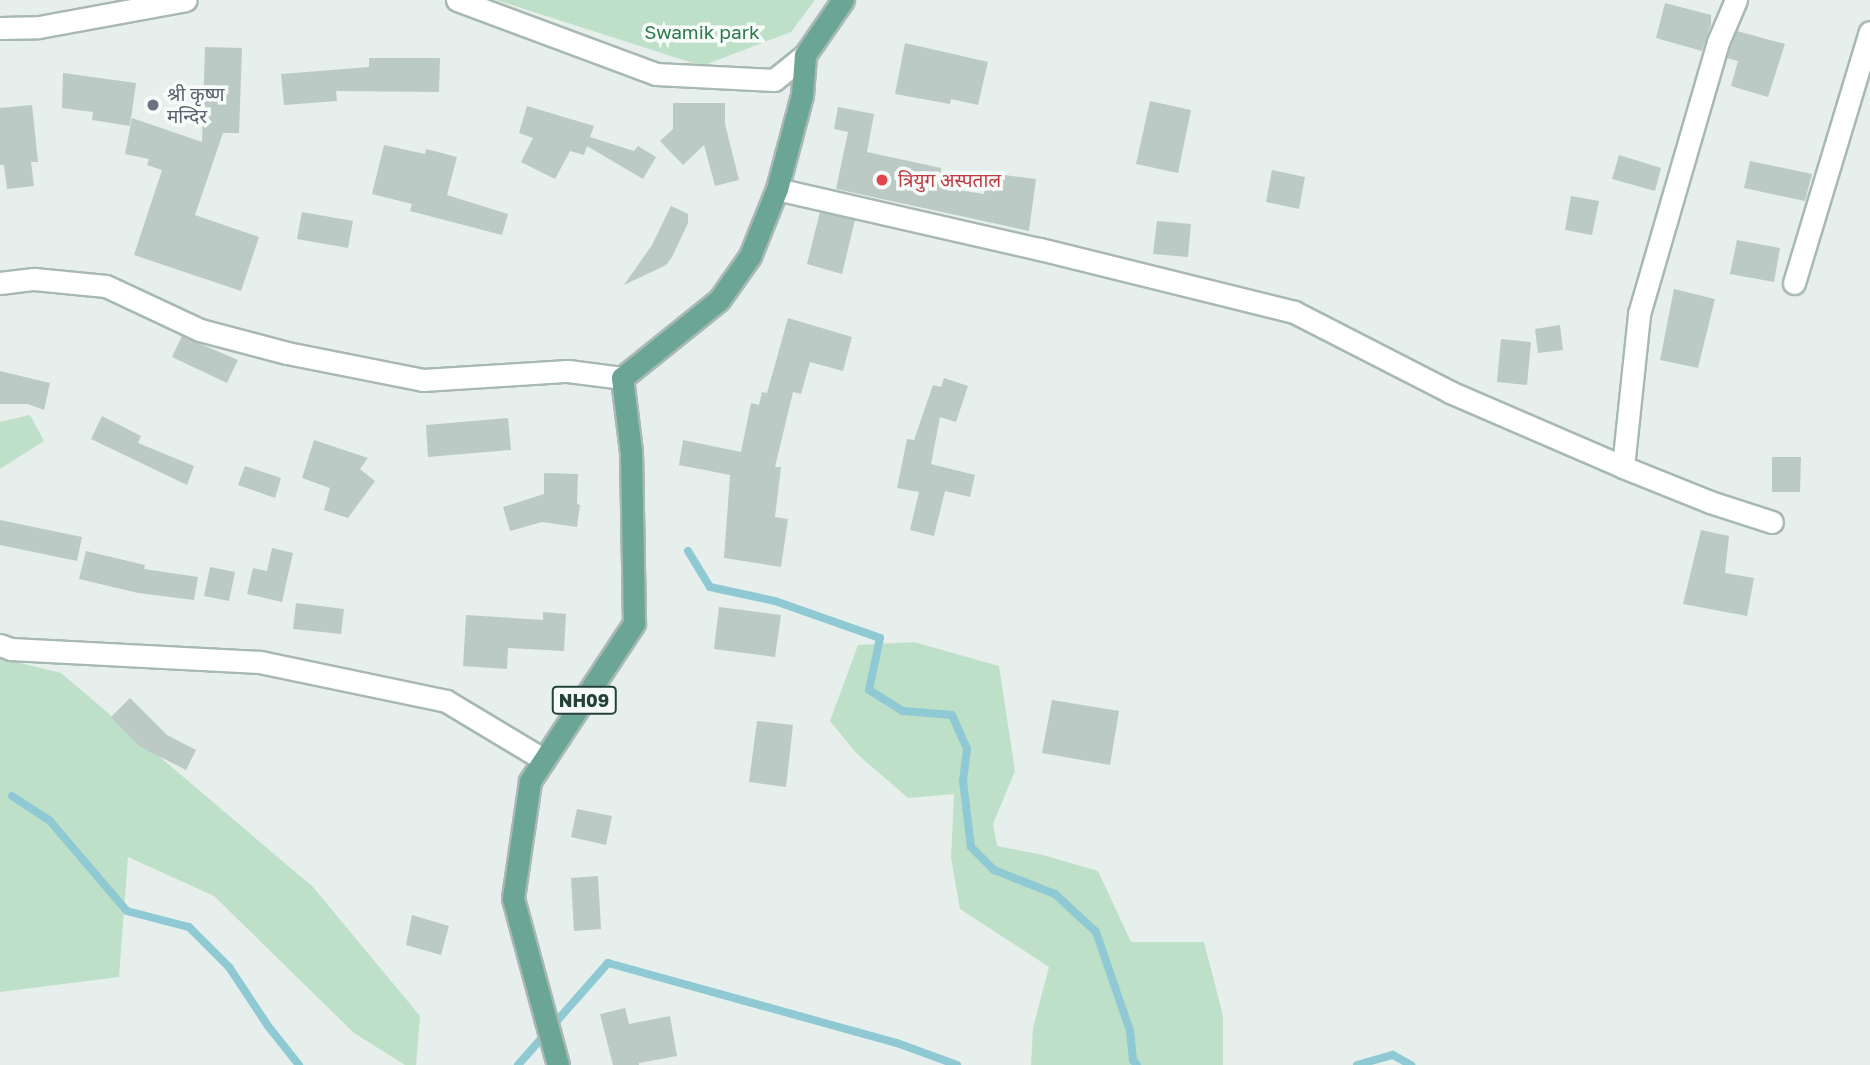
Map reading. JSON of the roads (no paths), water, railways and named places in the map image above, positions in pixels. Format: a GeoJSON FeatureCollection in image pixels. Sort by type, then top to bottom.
{"type":"FeatureCollection","features":[{"type":"Feature","properties":{"kind":"main road"},"geometry":{"type":"LineString","coordinates":[[622,377],[719,300],[750,256],[776,189],[802,95],[805,55],[843,0]]}},
{"type":"Feature","properties":{"kind":"main road","name":"NH09"},"geometry":{"type":"LineString","coordinates":[[557,1061],[513,898],[530,781],[634,623],[631,452],[622,377]]}},
{"type":"Feature","properties":{"kind":"street"},"geometry":{"type":"LineString","coordinates":[[0,28],[39,27],[186,0]]}},
{"type":"Feature","properties":{"kind":"street"},"geometry":{"type":"LineString","coordinates":[[457,0],[656,74],[774,80],[805,55]]}},
{"type":"Feature","properties":{"kind":"street"},"geometry":{"type":"LineString","coordinates":[[1623,467],[1639,314],[1718,42],[1736,0]]}},
{"type":"Feature","properties":{"kind":"street"},"geometry":{"type":"LineString","coordinates":[[1794,283],[1870,32]]}},
{"type":"Feature","properties":{"kind":"street"},"geometry":{"type":"LineString","coordinates":[[776,189],[1040,249],[1294,313],[1450,392],[1623,467],[1710,502],[1772,522]]}},
{"type":"Feature","properties":{"kind":"street"},"geometry":{"type":"LineString","coordinates":[[0,283],[34,279],[106,286],[200,330],[287,353],[423,380],[568,371],[622,377]]}},
{"type":"Feature","properties":{"kind":"street"},"geometry":{"type":"LineString","coordinates":[[0,645],[11,649],[260,662],[446,701],[544,760]]}},
{"type":"Feature","properties":{"kind":"waterway"},"geometry":{"type":"LineString","coordinates":[[688,551],[710,587],[775,601],[880,638],[869,690],[903,711],[952,715],[967,749],[963,781],[971,847],[994,870],[1055,894],[1096,932],[1130,1031],[1133,1060],[1137,1065]]}},
{"type":"Feature","properties":{"kind":"waterway"},"geometry":{"type":"LineString","coordinates":[[12,796],[50,821],[127,911],[189,927],[229,967],[268,1026],[299,1065]]}},
{"type":"Feature","properties":{"kind":"waterway"},"geometry":{"type":"LineString","coordinates":[[518,1065],[608,963],[897,1043],[957,1065]]}},
{"type":"Feature","properties":{"kind":"waterway"},"geometry":{"type":"LineString","coordinates":[[1357,1065],[1393,1055],[1411,1065]]}},
{"type":"Feature","properties":{"kind":"place","name":"श्री कृष्ण मन्दिर"},"geometry":{"type":"Point","coordinates":[153,105]}},
{"type":"Feature","properties":{"kind":"place","name":"त्रियुग अस्पताल"},"geometry":{"type":"Point","coordinates":[882,180]}},
{"type":"Feature","properties":{"kind":"park label","name":"Swamik park"},"geometry":{"type":"Point","coordinates":[702,32]}}]}
